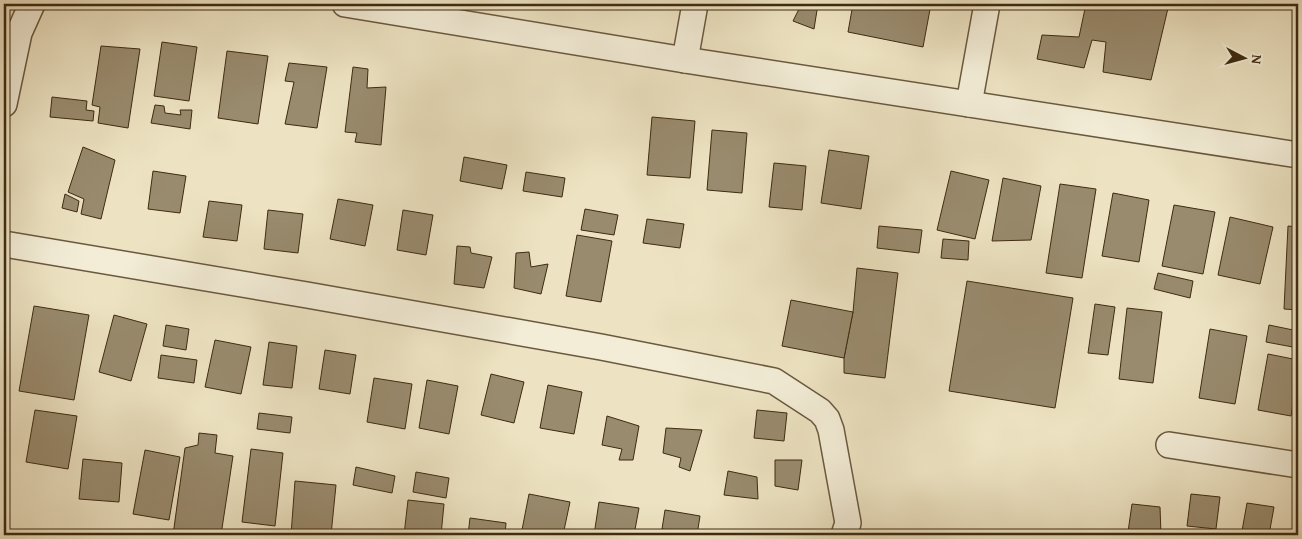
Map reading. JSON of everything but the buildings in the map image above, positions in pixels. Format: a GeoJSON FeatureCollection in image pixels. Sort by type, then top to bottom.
{"type":"FeatureCollection","features":[{"type":"Feature","properties":{"kind":"street"},"geometry":{"type":"LineString","coordinates":[[4,104],[19,33],[32,4]]}},
{"type":"Feature","properties":{"kind":"street"},"geometry":{"type":"LineString","coordinates":[[345,4],[409,9],[685,60],[1298,155]]}},
{"type":"Feature","properties":{"kind":"street"},"geometry":{"type":"LineString","coordinates":[[685,60],[695,4]]}},
{"type":"Feature","properties":{"kind":"street"},"geometry":{"type":"LineString","coordinates":[[969,104],[987,4]]}},
{"type":"Feature","properties":{"kind":"street"},"geometry":{"type":"LineString","coordinates":[[4,244],[327,298],[591,345],[774,381],[820,411],[827,419],[831,430],[848,523],[844,535]]}},
{"type":"Feature","properties":{"kind":"street"},"geometry":{"type":"LineString","coordinates":[[1170,445],[1298,465]]}}]}
